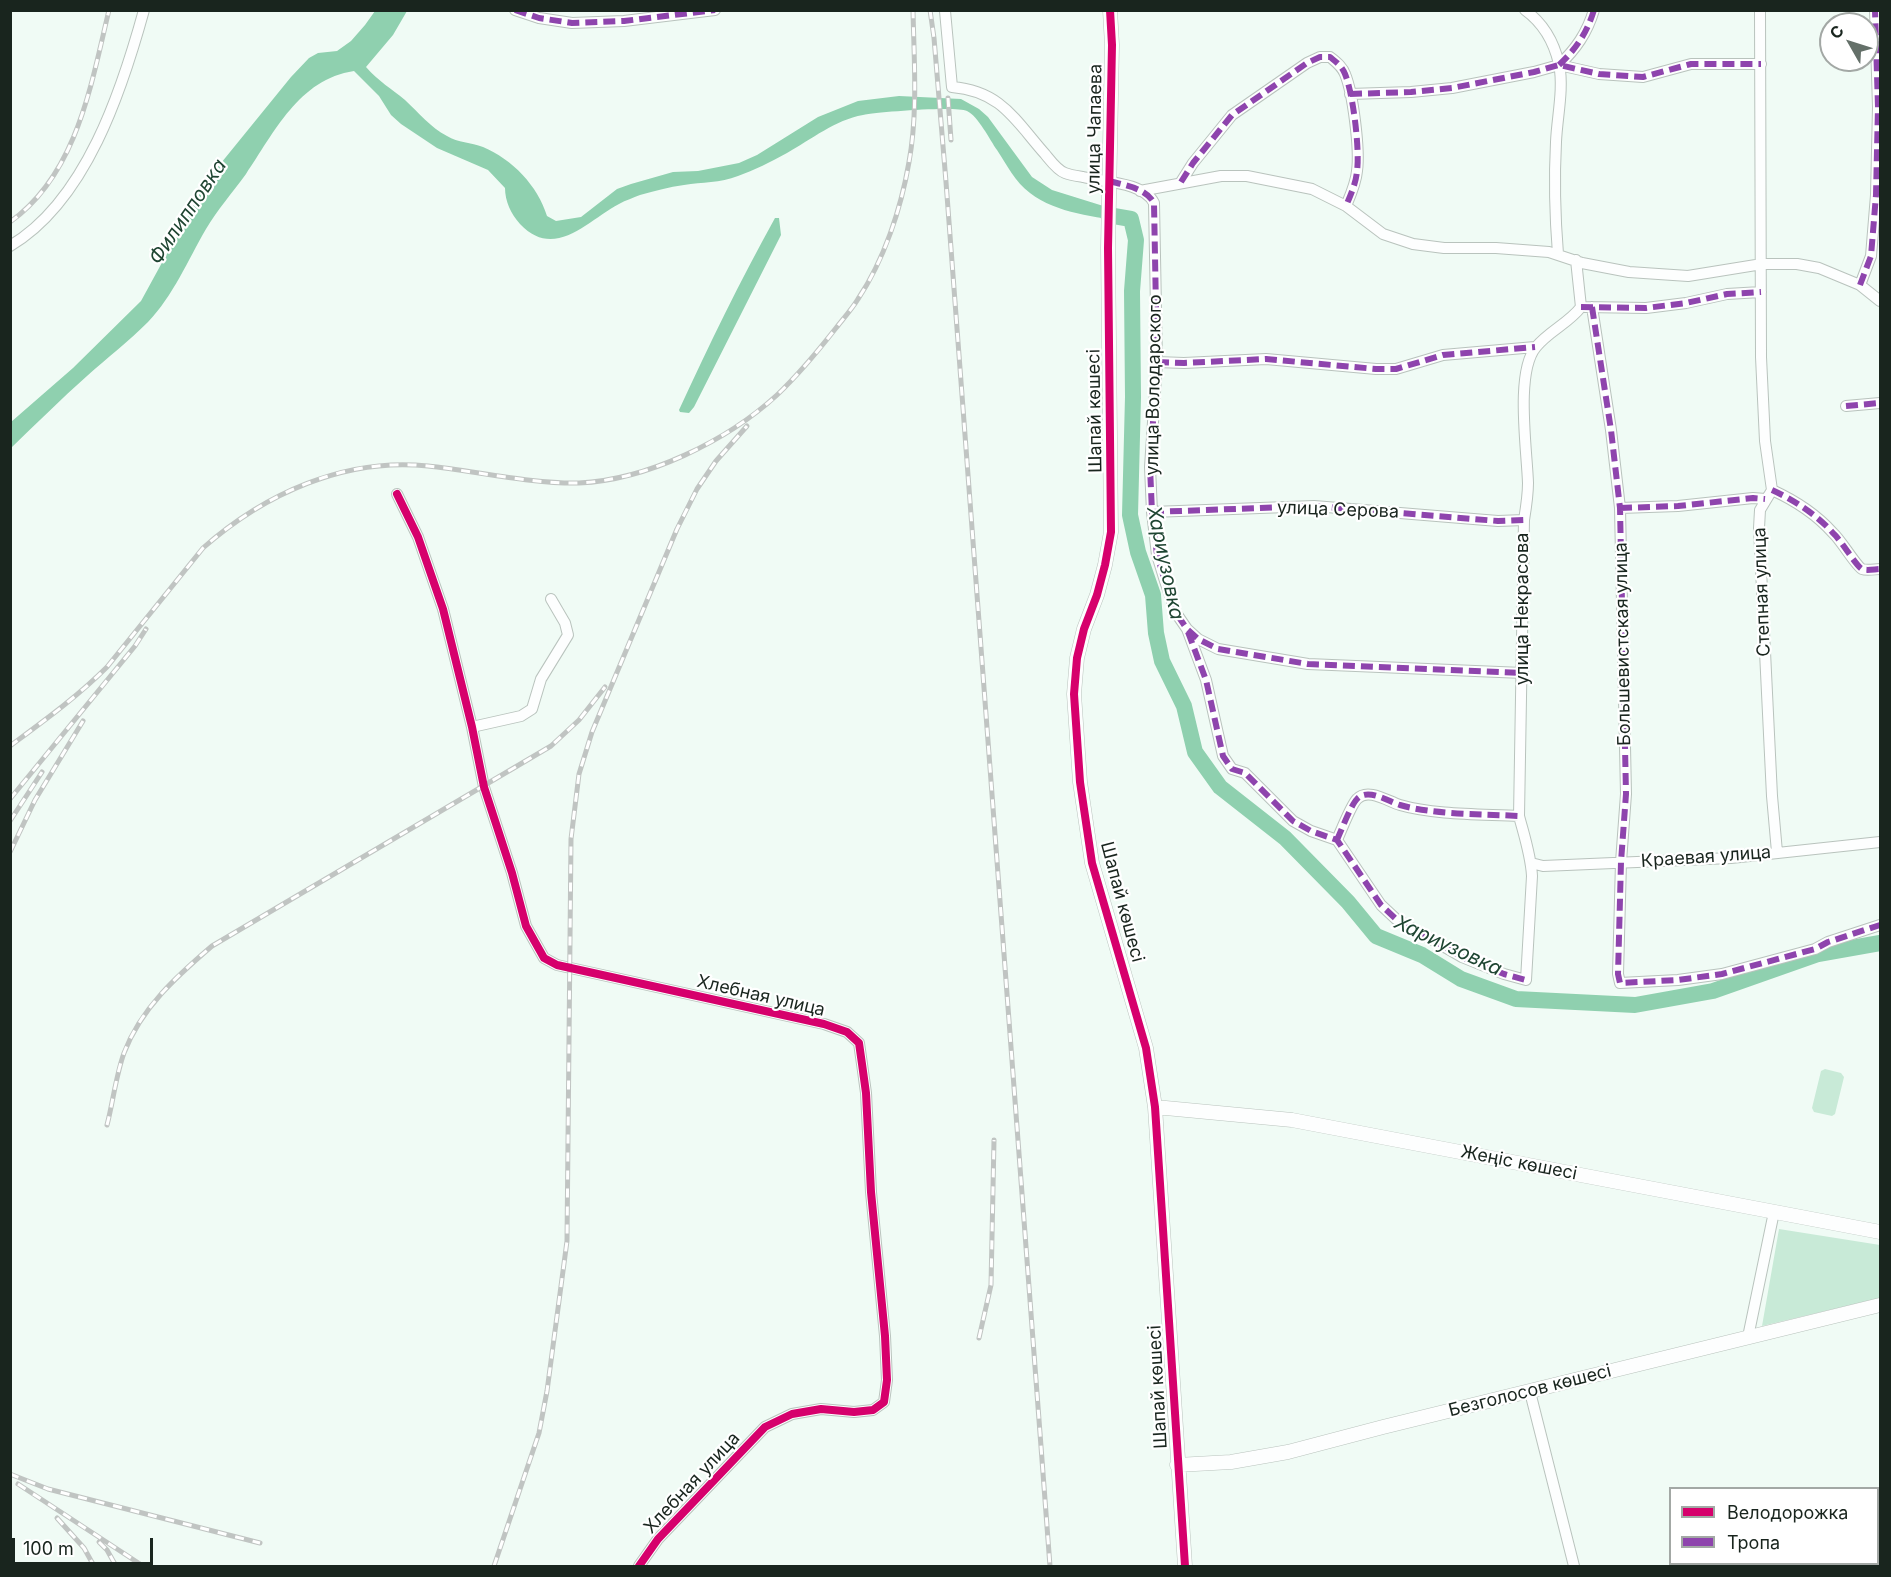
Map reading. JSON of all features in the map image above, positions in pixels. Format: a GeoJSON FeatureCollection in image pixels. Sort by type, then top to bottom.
{"type":"FeatureCollection","features":[{"type":"Feature","properties":{"kind":"street"},"geometry":{"type":"LineString","coordinates":[[10,246],[44,220],[67,191],[90,155],[112,110],[144,10]]}},
{"type":"Feature","properties":{"kind":"street"},"geometry":{"type":"LineString","coordinates":[[515,10],[539,18],[572,23],[624,21],[715,10]]}},
{"type":"Feature","properties":{"kind":"street","name":"улица Чапаева"},"geometry":{"type":"LineString","coordinates":[[1108,248],[1112,45],[1110,10]]}},
{"type":"Feature","properties":{"kind":"street"},"geometry":{"type":"LineString","coordinates":[[1525,10],[1537,19],[1550,38],[1559,65],[1555,204],[1558,254]]}},
{"type":"Feature","properties":{"kind":"street"},"geometry":{"type":"LineString","coordinates":[[1559,65],[1575,49],[1585,34],[1594,10]]}},
{"type":"Feature","properties":{"kind":"street","name":"Степная улица"},"geometry":{"type":"LineString","coordinates":[[1760,10],[1761,357],[1769,494],[1760,510],[1758,528],[1777,852]]}},
{"type":"Feature","properties":{"kind":"street"},"geometry":{"type":"LineString","coordinates":[[1860,285],[1871,256],[1876,195],[1878,106],[1875,10]]}},
{"type":"Feature","properties":{"kind":"street"},"geometry":{"type":"LineString","coordinates":[[945,11],[952,87],[967,88],[983,93],[1004,106],[1063,172],[1140,190],[1221,176],[1247,176],[1312,189],[1346,206],[1383,234],[1413,244],[1444,248],[1496,248],[1558,254],[1629,272],[1688,276],[1762,264],[1797,264],[1819,268],[1860,285],[1881,301]]}},
{"type":"Feature","properties":{"kind":"street"},"geometry":{"type":"LineString","coordinates":[[1181,182],[1193,163],[1232,116],[1307,63],[1320,57],[1330,57],[1339,64],[1345,74],[1350,94],[1358,169],[1346,206]]}},
{"type":"Feature","properties":{"kind":"street"},"geometry":{"type":"LineString","coordinates":[[1350,94],[1452,88],[1559,65],[1599,74],[1643,77],[1691,64],[1761,64]]}},
{"type":"Feature","properties":{"kind":"street","name":"улица Володарского"},"geometry":{"type":"LineString","coordinates":[[1140,190],[1151,197],[1154,203],[1157,362],[1151,457],[1152,512],[1157,555],[1176,613],[1187,629],[1198,639],[1218,649],[1308,664],[1523,673]]}},
{"type":"Feature","properties":{"kind":"street","name":"Шапай көшесі"},"geometry":{"type":"LineString","coordinates":[[1108,248],[1111,532],[1097,595],[1084,629],[1077,658],[1074,694],[1080,782],[1092,863],[1146,1048],[1155,1107],[1185,1566]]}},
{"type":"Feature","properties":{"kind":"street"},"geometry":{"type":"LineString","coordinates":[[1576,260],[1587,307]]}},
{"type":"Feature","properties":{"kind":"street"},"geometry":{"type":"LineString","coordinates":[[1157,362],[1266,359],[1396,369],[1443,355],[1535,347],[1587,307],[1646,308],[1686,303],[1727,294],[1761,292]]}},
{"type":"Feature","properties":{"kind":"street","name":"Большевистская улица"},"geometry":{"type":"LineString","coordinates":[[1587,307],[1611,430],[1620,508],[1626,794],[1621,862],[1618,974],[1620,983],[1678,980],[1722,974],[1815,949],[1827,942],[1881,925]]}},
{"type":"Feature","properties":{"kind":"street","name":"улица Некрасова"},"geometry":{"type":"LineString","coordinates":[[1336,840],[1381,905],[1396,920],[1462,957],[1526,980],[1531,863],[1520,816],[1524,520],[1528,487],[1524,394],[1526,369],[1535,347]]}},
{"type":"Feature","properties":{"kind":"street"},"geometry":{"type":"LineString","coordinates":[[1846,406],[1881,403]]}},
{"type":"Feature","properties":{"kind":"street","name":"Хлебная улица"},"geometry":{"type":"LineString","coordinates":[[397,494],[418,537],[443,609],[484,787],[512,873],[526,926],[544,958],[557,965],[824,1024],[847,1032],[859,1043],[866,1092],[871,1192],[885,1336],[887,1380],[884,1402],[873,1410],[854,1412],[821,1409],[792,1414],[765,1427],[658,1539],[639,1566]]}},
{"type":"Feature","properties":{"kind":"street"},"geometry":{"type":"LineString","coordinates":[[1620,508],[1678,506],[1753,498],[1769,494],[1784,495],[1832,531],[1846,547],[1857,565],[1864,570],[1881,569]]}},
{"type":"Feature","properties":{"kind":"street","name":"улица Серова"},"geometry":{"type":"LineString","coordinates":[[1152,512],[1314,506],[1498,521],[1524,520]]}},
{"type":"Feature","properties":{"kind":"street"},"geometry":{"type":"LineString","coordinates":[[472,727],[520,716],[532,709],[541,679],[568,635],[565,623],[551,599]]}},
{"type":"Feature","properties":{"kind":"street"},"geometry":{"type":"LineString","coordinates":[[1187,629],[1206,680],[1223,756],[1232,769],[1245,773],[1293,821],[1311,831],[1336,840],[1357,799],[1365,795],[1375,795],[1401,806],[1435,811],[1520,816]]}},
{"type":"Feature","properties":{"kind":"street","name":"Краевая улица"},"geometry":{"type":"LineString","coordinates":[[1531,863],[1543,866],[1731,858],[1881,842]]}},
{"type":"Feature","properties":{"kind":"street","name":"Жеңіс көшесі"},"geometry":{"type":"LineString","coordinates":[[1155,1107],[1292,1120],[1881,1232]]}},
{"type":"Feature","properties":{"kind":"street"},"geometry":{"type":"LineString","coordinates":[[1749,1337],[1774,1212]]}},
{"type":"Feature","properties":{"kind":"street","name":"Безголосов көшесі"},"geometry":{"type":"LineString","coordinates":[[1177,1465],[1231,1462],[1288,1452],[1881,1305]]}},
{"type":"Feature","properties":{"kind":"street"},"geometry":{"type":"LineString","coordinates":[[1530,1392],[1574,1566]]}},
{"type":"Feature","properties":{"kind":"shaded area"},"geometry":{"type":"Polygon","coordinates":[[[375,11],[407,11],[393,35],[366,67],[441,132],[456,140],[494,152],[514,166],[537,194],[547,216],[556,221],[581,217],[617,189],[631,184],[673,172],[698,171],[739,163],[757,155],[818,117],[858,101],[899,96],[961,99],[988,117],[1032,177],[1052,190],[1129,214],[1129,223],[1064,210],[1041,200],[1025,189],[1016,179],[984,129],[971,114],[960,110],[933,109],[884,112],[853,117],[744,174],[724,180],[678,186],[640,195],[619,204],[571,234],[546,239],[533,234],[520,224],[509,207],[505,188],[488,170],[437,148],[401,124],[391,115],[379,96],[354,71],[335,76],[318,85],[290,110],[210,222],[173,289],[157,312],[11,448],[11,422],[73,368],[141,301],[199,195],[217,168],[291,77],[309,58],[318,53],[337,51],[351,41],[375,11]]]}},
{"type":"Feature","properties":{"kind":"shaded area"},"geometry":{"type":"Polygon","coordinates":[[[775,218],[779,218],[781,235],[694,407],[689,413],[680,412],[713,337],[775,218]]]}},
{"type":"Feature","properties":{"kind":"shaded area"},"geometry":{"type":"Polygon","coordinates":[[[1825,1069],[1841,1073],[1844,1077],[1835,1114],[1832,1116],[1814,1112],[1812,1108],[1821,1071],[1825,1069]]]}},
{"type":"Feature","properties":{"kind":"shaded area"},"geometry":{"type":"Polygon","coordinates":[[[1779,1229],[1880,1245],[1880,1298],[1762,1326],[1779,1229]]]}},
{"type":"Feature","properties":{"kind":"waterway","name":"Хариузовка"},"geometry":{"type":"LineString","coordinates":[[1108,215],[1131,219],[1136,240],[1132,291],[1133,397],[1130,515],[1138,552],[1153,595],[1156,633],[1162,661],[1184,706],[1195,752],[1220,787],[1285,838],[1348,902],[1376,936],[1422,955],[1461,979],[1516,999],[1635,1005],[1713,991],[1818,954],[1880,943]]}},
{"type":"Feature","properties":{"kind":"railway"},"geometry":{"type":"LineString","coordinates":[[10,222],[33,202],[51,179],[66,154],[87,97],[109,10]]}},
{"type":"Feature","properties":{"kind":"railway"},"geometry":{"type":"LineString","coordinates":[[10,746],[72,698],[107,667],[203,548],[252,511],[307,483],[366,467],[397,465],[428,466],[561,483],[605,480],[658,466],[685,455],[735,428],[757,412],[800,371],[856,303],[876,268],[890,234],[906,180],[914,125],[913,10]]}},
{"type":"Feature","properties":{"kind":"railway"},"geometry":{"type":"LineString","coordinates":[[930,10],[946,182],[1050,1566]]}},
{"type":"Feature","properties":{"kind":"railway"},"geometry":{"type":"LineString","coordinates":[[948,98],[951,140]]}},
{"type":"Feature","properties":{"kind":"railway"},"geometry":{"type":"LineString","coordinates":[[494,1566],[539,1433],[547,1391],[567,1241],[571,839],[579,774],[592,732],[677,529],[697,489],[716,461],[747,426]]}},
{"type":"Feature","properties":{"kind":"railway"},"geometry":{"type":"LineString","coordinates":[[10,799],[135,646],[146,629]]}},
{"type":"Feature","properties":{"kind":"railway"},"geometry":{"type":"LineString","coordinates":[[107,1125],[121,1061],[131,1037],[161,994],[199,957],[212,946],[551,746],[579,720],[605,687]]}},
{"type":"Feature","properties":{"kind":"railway"},"geometry":{"type":"LineString","coordinates":[[10,852],[35,800],[83,721]]}},
{"type":"Feature","properties":{"kind":"railway"},"geometry":{"type":"LineString","coordinates":[[10,821],[42,772]]}},
{"type":"Feature","properties":{"kind":"railway"},"geometry":{"type":"LineString","coordinates":[[979,1338],[991,1285],[994,1140]]}},
{"type":"Feature","properties":{"kind":"railway"},"geometry":{"type":"LineString","coordinates":[[10,1474],[48,1489],[260,1543]]}},
{"type":"Feature","properties":{"kind":"railway"},"geometry":{"type":"LineString","coordinates":[[18,1484],[143,1566]]}},
{"type":"Feature","properties":{"kind":"railway"},"geometry":{"type":"LineString","coordinates":[[57,1518],[84,1548],[94,1566]]}},
{"type":"Feature","properties":{"kind":"railway"},"geometry":{"type":"LineString","coordinates":[[99,1542],[107,1550],[116,1566]]}},
{"type":"Feature","properties":{"kind":"marked path"},"geometry":{"type":"LineString","coordinates":[[515,10],[539,18],[572,23],[624,21],[715,10]]}},
{"type":"Feature","properties":{"kind":"marked path"},"geometry":{"type":"LineString","coordinates":[[1559,65],[1580,40],[1594,10]]}},
{"type":"Feature","properties":{"kind":"marked path"},"geometry":{"type":"LineString","coordinates":[[1860,285],[1871,256],[1876,195],[1878,107],[1875,10]]}},
{"type":"Feature","properties":{"kind":"marked path"},"geometry":{"type":"LineString","coordinates":[[1181,182],[1193,163],[1232,115],[1307,63],[1320,57],[1330,57],[1341,66],[1345,74],[1355,122],[1358,150],[1357,171],[1346,206]]}},
{"type":"Feature","properties":{"kind":"marked path"},"geometry":{"type":"LineString","coordinates":[[1350,94],[1452,88],[1559,65],[1599,74],[1643,77],[1691,64],[1761,64]]}},
{"type":"Feature","properties":{"kind":"marked path"},"geometry":{"type":"LineString","coordinates":[[1109,181],[1140,191],[1154,203],[1157,362],[1150,467],[1152,512],[1157,555],[1176,613],[1187,629],[1198,639],[1218,649],[1308,664],[1523,673]]}},
{"type":"Feature","properties":{"kind":"marked path"},"geometry":{"type":"LineString","coordinates":[[1581,307],[1646,308],[1686,303],[1727,294],[1761,292]]}},
{"type":"Feature","properties":{"kind":"marked path"},"geometry":{"type":"LineString","coordinates":[[1592,307],[1611,430],[1620,508],[1626,794],[1621,862],[1618,974],[1620,983],[1678,980],[1722,974],[1815,949],[1828,942],[1880,925]]}},
{"type":"Feature","properties":{"kind":"marked path"},"geometry":{"type":"LineString","coordinates":[[1157,362],[1266,359],[1396,369],[1443,355],[1535,347]]}},
{"type":"Feature","properties":{"kind":"marked path"},"geometry":{"type":"LineString","coordinates":[[1846,406],[1880,403]]}},
{"type":"Feature","properties":{"kind":"marked path"},"geometry":{"type":"LineString","coordinates":[[1772,490],[1797,503],[1820,520],[1862,569],[1880,569]]}},
{"type":"Feature","properties":{"kind":"marked path"},"geometry":{"type":"LineString","coordinates":[[1620,508],[1765,499]]}},
{"type":"Feature","properties":{"kind":"marked path"},"geometry":{"type":"LineString","coordinates":[[1152,512],[1314,506],[1498,521],[1524,520]]}},
{"type":"Feature","properties":{"kind":"marked path"},"geometry":{"type":"LineString","coordinates":[[1188,632],[1206,680],[1223,756],[1232,769],[1245,773],[1293,821],[1311,831],[1337,840],[1381,905],[1396,919],[1462,957],[1526,980]]}},
{"type":"Feature","properties":{"kind":"marked path"},"geometry":{"type":"LineString","coordinates":[[1337,840],[1355,802],[1367,794],[1428,811],[1519,816]]}},
{"type":"Feature","properties":{"kind":"cycle path"},"geometry":{"type":"LineString","coordinates":[[1110,10],[1112,45],[1108,248],[1111,532],[1097,595],[1084,629],[1077,658],[1074,694],[1080,782],[1092,863],[1146,1048],[1155,1107],[1185,1566]]}},
{"type":"Feature","properties":{"kind":"cycle path"},"geometry":{"type":"LineString","coordinates":[[397,494],[418,537],[443,609],[484,787],[512,873],[526,926],[544,958],[557,965],[824,1024],[847,1032],[859,1043],[866,1093],[871,1192],[885,1336],[887,1380],[884,1402],[873,1410],[854,1412],[821,1409],[792,1414],[765,1427],[658,1539],[639,1566]]}},
{"type":"Feature","properties":{"kind":"water label","name":"Филипповка"},"geometry":{"type":"Point","coordinates":[188,212]}}]}
